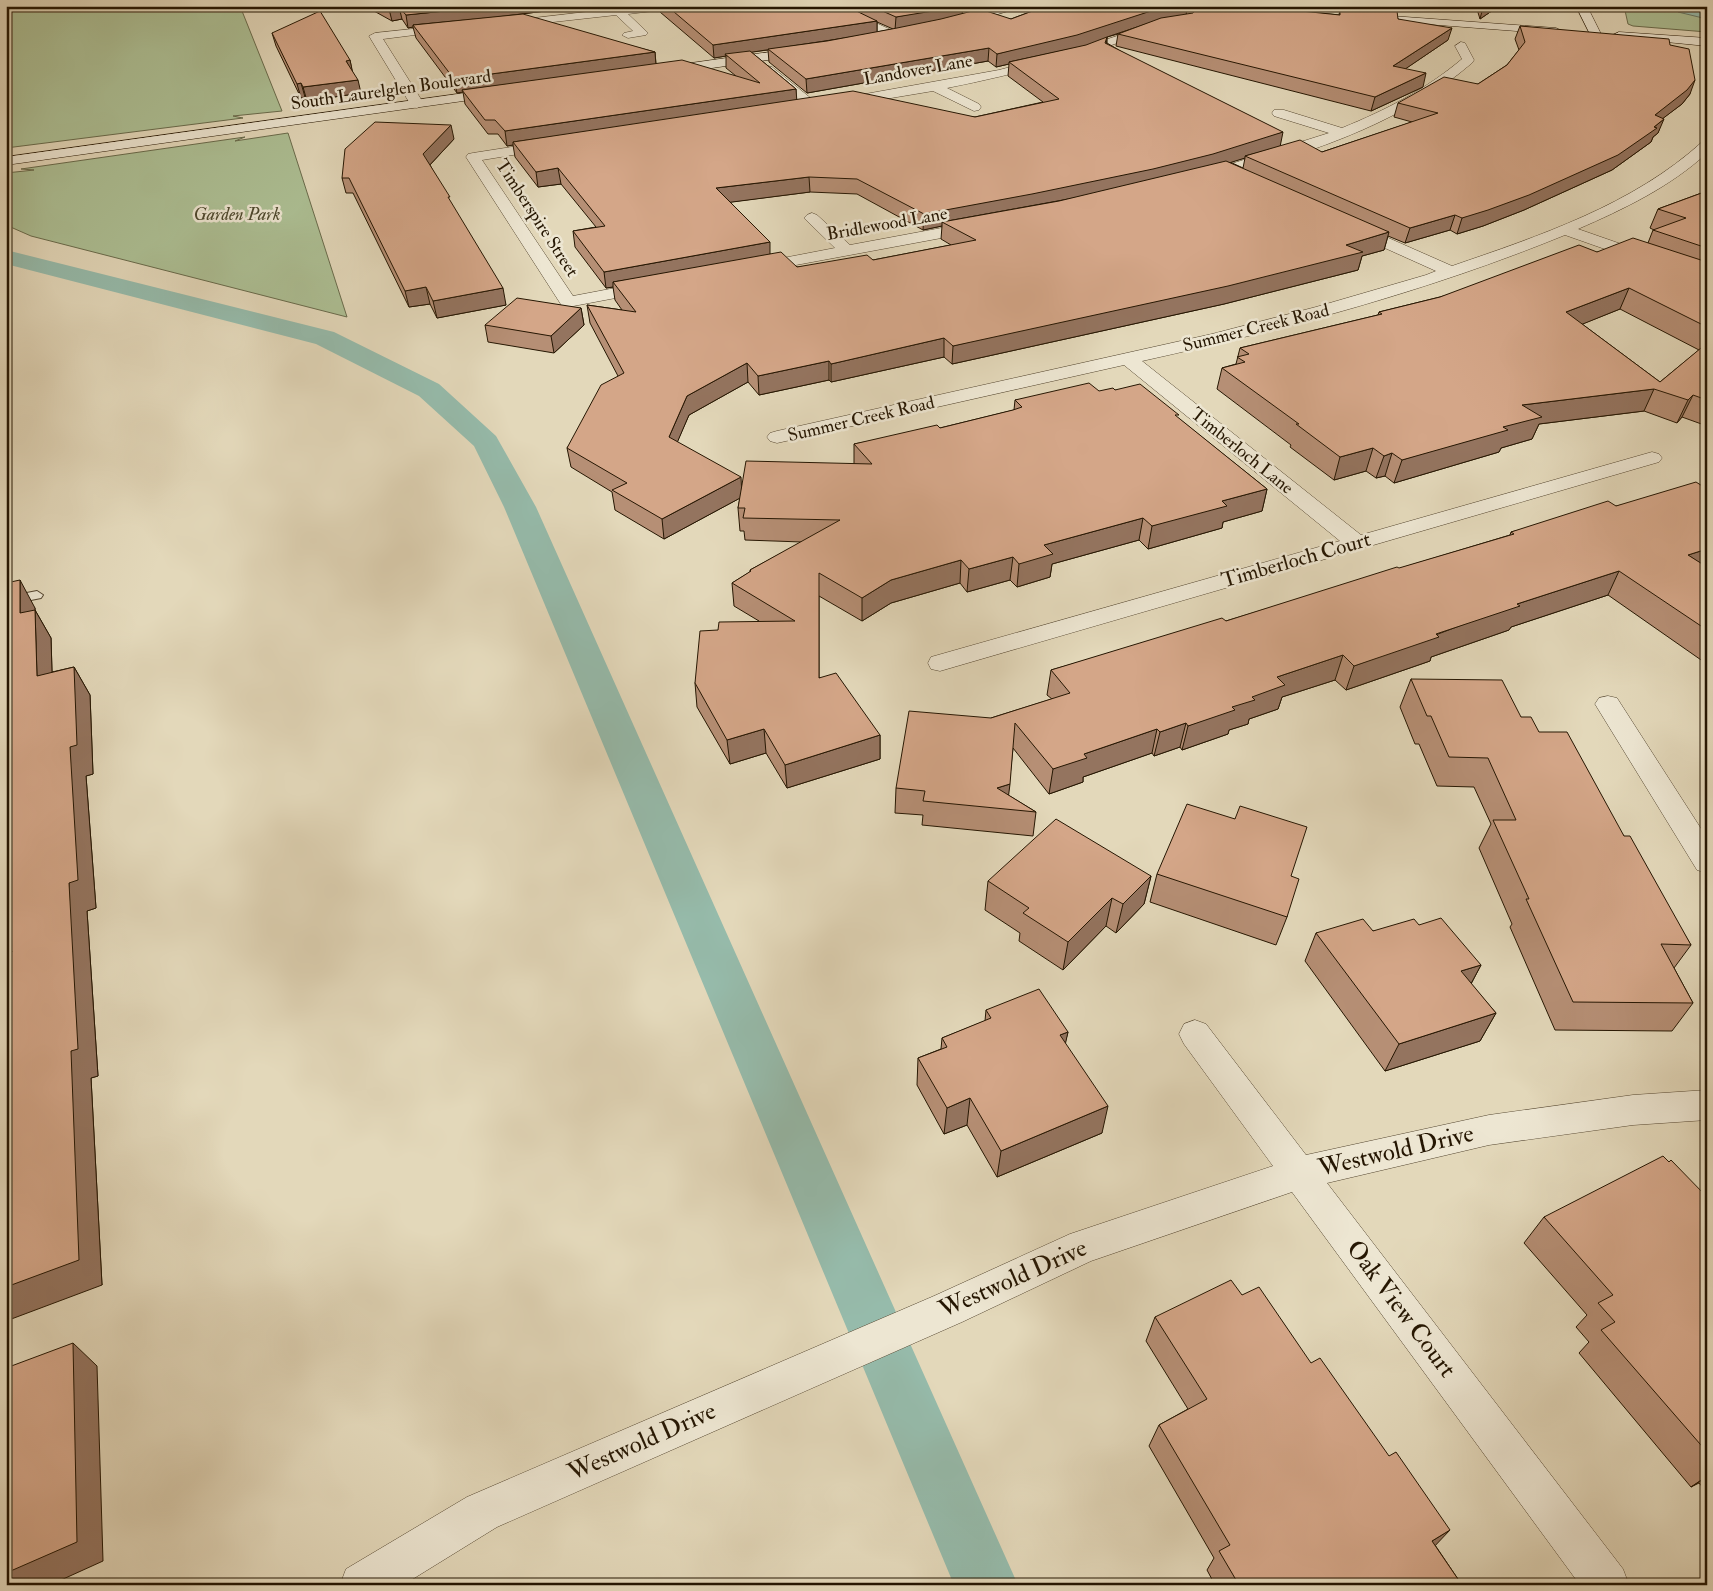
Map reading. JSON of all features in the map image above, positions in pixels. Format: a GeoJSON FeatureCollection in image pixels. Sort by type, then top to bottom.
{"type":"FeatureCollection","features":[{"type":"Feature","properties":{"kind":"street"},"geometry":{"type":"LineString","coordinates":[[492,25],[620,13],[670,6]]}},
{"type":"Feature","properties":{"kind":"street"},"geometry":{"type":"LineString","coordinates":[[829,6],[900,35],[875,40]]}},
{"type":"Feature","properties":{"kind":"street"},"geometry":{"type":"LineString","coordinates":[[940,27],[1015,6]]}},
{"type":"Feature","properties":{"kind":"street"},"geometry":{"type":"LineString","coordinates":[[1582,6],[1590,33],[1707,42]]}},
{"type":"Feature","properties":{"kind":"street"},"geometry":{"type":"LineString","coordinates":[[509,11],[511,23]]}},
{"type":"Feature","properties":{"kind":"street"},"geometry":{"type":"LineString","coordinates":[[620,13],[642,33],[628,35]]}},
{"type":"Feature","properties":{"kind":"street"},"geometry":{"type":"LineString","coordinates":[[1357,17],[1566,32]]}},
{"type":"Feature","properties":{"kind":"street","name":"Landover Lane"},"geometry":{"type":"LineString","coordinates":[[794,110],[936,87],[1033,65],[1167,25]]}},
{"type":"Feature","properties":{"kind":"street"},"geometry":{"type":"LineString","coordinates":[[417,104],[375,36],[464,27]]}},
{"type":"Feature","properties":{"kind":"street"},"geometry":{"type":"LineString","coordinates":[[1187,181],[1225,171],[1341,132],[1412,100],[1456,73],[1468,60],[1460,46]]}},
{"type":"Feature","properties":{"kind":"street"},"geometry":{"type":"LineString","coordinates":[[654,72],[818,50]]}},
{"type":"Feature","properties":{"kind":"street"},"geometry":{"type":"LineString","coordinates":[[753,58],[823,105]]}},
{"type":"Feature","properties":{"kind":"street"},"geometry":{"type":"LineString","coordinates":[[936,87],[974,107]]}},
{"type":"Feature","properties":{"kind":"street","name":"South Laurelglen Boulevard"},"geometry":{"type":"LineString","coordinates":[[6,161],[516,90]]}},
{"type":"Feature","properties":{"kind":"street"},"geometry":{"type":"LineString","coordinates":[[1279,113],[1341,132]]}},
{"type":"Feature","properties":{"kind":"street","name":"Timberspire Street"},"geometry":{"type":"LineString","coordinates":[[560,144],[473,157],[568,302],[664,284]]}},
{"type":"Feature","properties":{"kind":"street","name":"Summer Creek Road"},"geometry":{"type":"LineString","coordinates":[[777,437],[1128,359],[1285,321],[1356,302],[1452,272],[1564,229],[1613,207],[1686,164],[1707,145]]}},
{"type":"Feature","properties":{"kind":"street"},"geometry":{"type":"LineString","coordinates":[[1225,171],[1243,179]]}},
{"type":"Feature","properties":{"kind":"street"},"geometry":{"type":"LineString","coordinates":[[812,218],[846,250]]}},
{"type":"Feature","properties":{"kind":"street"},"geometry":{"type":"LineString","coordinates":[[1342,222],[1452,272]]}},
{"type":"Feature","properties":{"kind":"street","name":"Bridlewood Lane"},"geometry":{"type":"LineString","coordinates":[[740,270],[990,224]]}},
{"type":"Feature","properties":{"kind":"street"},"geometry":{"type":"LineString","coordinates":[[1564,229],[1707,280]]}},
{"type":"Feature","properties":{"kind":"street","name":"Timberloch Lane"},"geometry":{"type":"LineString","coordinates":[[1128,359],[1357,543]]}},
{"type":"Feature","properties":{"kind":"street","name":"Timberloch Court"},"geometry":{"type":"LineString","coordinates":[[940,663],[1652,458]]}},
{"type":"Feature","properties":{"kind":"street"},"geometry":{"type":"LineString","coordinates":[[1608,704],[1707,862]]}},
{"type":"Feature","properties":{"kind":"street","name":"Oak View Court"},"geometry":{"type":"LineString","coordinates":[[1195,1034],[1607,1585]]}},
{"type":"Feature","properties":{"kind":"street","name":"Westwold Drive"},"geometry":{"type":"LineString","coordinates":[[362,1585],[482,1512],[948,1309],[1083,1246],[1299,1173],[1489,1130],[1633,1110],[1707,1105]]}},
{"type":"Feature","properties":{"kind":"lane"},"geometry":{"type":"LineString","coordinates":[[6,601],[37,594]]}},
{"type":"Feature","properties":{"kind":"green space"},"geometry":{"type":"Polygon","coordinates":[[[6,6],[240,6],[282,111],[233,116],[243,118],[6,148],[6,6]]]}},
{"type":"Feature","properties":{"kind":"green space"},"geometry":{"type":"Polygon","coordinates":[[[1624,6],[1707,6],[1707,32],[1633,26],[1628,24],[1624,6]]]}},
{"type":"Feature","properties":{"kind":"green space","name":"Garden Park"},"geometry":{"type":"Polygon","coordinates":[[[288,133],[347,317],[31,236],[6,225],[6,173],[34,170],[21,169],[245,137],[235,141],[288,133]]]}},
{"type":"Feature","properties":{"kind":"shaded area"},"geometry":{"type":"Polygon","coordinates":[[[1672,6],[1707,6],[1707,19],[1678,12],[1672,6]]]}},
{"type":"Feature","properties":{"kind":"building"},"geometry":{"type":"Polygon","coordinates":[[[384,6],[495,6],[406,15],[399,7],[389,9],[384,6]]]}},
{"type":"Feature","properties":{"kind":"building"},"geometry":{"type":"Polygon","coordinates":[[[667,6],[846,6],[877,21],[713,45],[667,6]]]}},
{"type":"Feature","properties":{"kind":"building"},"geometry":{"type":"Polygon","coordinates":[[[871,6],[952,6],[896,17],[871,6]]]}},
{"type":"Feature","properties":{"kind":"building"},"geometry":{"type":"Polygon","coordinates":[[[1046,6],[1179,6],[1154,10],[1077,35],[997,54],[989,48],[806,79],[768,49],[827,41],[897,28],[980,9],[1011,19],[1046,6]]]}},
{"type":"Feature","properties":{"kind":"building"},"geometry":{"type":"Polygon","coordinates":[[[1190,6],[1253,6],[1340,15],[1340,7],[1397,11],[1398,19],[1452,28],[1393,66],[1426,73],[1375,97],[1118,34],[1161,18],[1193,13],[1196,9],[1190,6]]]}},
{"type":"Feature","properties":{"kind":"building"},"geometry":{"type":"Polygon","coordinates":[[[320,11],[350,60],[346,61],[358,80],[303,87],[301,83],[297,84],[272,33],[320,11]]]}},
{"type":"Feature","properties":{"kind":"building"},"geometry":{"type":"Polygon","coordinates":[[[523,14],[655,52],[454,79],[413,25],[523,14]]]}},
{"type":"Feature","properties":{"kind":"building"},"geometry":{"type":"Polygon","coordinates":[[[1520,26],[1669,39],[1670,45],[1689,49],[1695,80],[1687,90],[1655,115],[1664,119],[1654,127],[1657,128],[1618,155],[1529,195],[1488,210],[1462,218],[1455,215],[1410,228],[1245,156],[1300,140],[1322,152],[1438,113],[1398,103],[1444,77],[1478,84],[1507,65],[1525,42],[1520,26]]]}},
{"type":"Feature","properties":{"kind":"building"},"geometry":{"type":"Polygon","coordinates":[[[1107,37],[1105,43],[1283,132],[1213,154],[1153,169],[924,214],[857,179],[809,177],[716,188],[770,242],[604,272],[573,231],[605,226],[558,168],[536,172],[513,142],[853,91],[975,117],[1059,99],[1009,62],[1086,45],[1107,37]]]}},
{"type":"Feature","properties":{"kind":"building"},"geometry":{"type":"Polygon","coordinates":[[[750,51],[796,89],[505,131],[495,120],[485,120],[462,90],[682,60],[760,83],[725,54],[750,51]]]}},
{"type":"Feature","properties":{"kind":"building"},"geometry":{"type":"Polygon","coordinates":[[[375,122],[451,125],[423,154],[503,288],[433,301],[426,287],[405,291],[349,178],[342,178],[345,149],[375,122]]]}},
{"type":"Feature","properties":{"kind":"building"},"geometry":{"type":"Polygon","coordinates":[[[1226,161],[1389,232],[1346,245],[1363,252],[1228,286],[953,346],[944,338],[831,364],[829,361],[758,376],[747,363],[687,396],[669,437],[741,477],[662,519],[612,490],[627,483],[567,448],[601,385],[624,373],[587,305],[636,312],[613,282],[781,252],[797,267],[867,255],[873,260],[976,240],[942,222],[1059,201],[1226,161]]]}},
{"type":"Feature","properties":{"kind":"building"},"geometry":{"type":"Polygon","coordinates":[[[1707,191],[1707,248],[1653,230],[1686,218],[1658,209],[1707,191]]]}},
{"type":"Feature","properties":{"kind":"building"},"geometry":{"type":"Polygon","coordinates":[[[1633,238],[1707,262],[1707,327],[1629,288],[1566,312],[1660,382],[1707,343],[1707,400],[1693,395],[1688,400],[1654,389],[1522,405],[1542,417],[1503,427],[1508,430],[1402,460],[1392,453],[1384,456],[1373,448],[1340,457],[1296,424],[1299,424],[1222,368],[1245,362],[1237,357],[1249,354],[1240,348],[1382,314],[1379,312],[1440,297],[1579,245],[1597,252],[1633,238]]]}},
{"type":"Feature","properties":{"kind":"building"},"geometry":{"type":"Polygon","coordinates":[[[517,298],[581,308],[551,336],[485,325],[517,298]]]}},
{"type":"Feature","properties":{"kind":"building"},"geometry":{"type":"Polygon","coordinates":[[[1089,383],[1099,391],[1113,388],[1115,390],[1140,384],[1179,415],[1175,415],[1267,489],[1222,501],[1227,506],[1152,526],[1143,518],[1044,545],[1053,554],[1019,564],[1013,557],[969,569],[961,560],[891,580],[862,598],[819,573],[819,678],[836,673],[880,735],[785,765],[764,729],[727,740],[695,683],[700,631],[718,630],[719,622],[795,621],[732,583],[750,570],[840,520],[743,518],[745,508],[738,508],[746,461],[872,464],[854,444],[937,425],[940,428],[1013,410],[1022,407],[1015,400],[1089,383]]]}},
{"type":"Feature","properties":{"kind":"building"},"geometry":{"type":"Polygon","coordinates":[[[1696,482],[1707,489],[1707,549],[1688,555],[1707,567],[1707,630],[1619,571],[1517,604],[1520,606],[1436,634],[1439,637],[1354,666],[1343,655],[1277,677],[1285,685],[1252,697],[1255,700],[1232,707],[1235,710],[1188,726],[1186,723],[1160,732],[1157,729],[1084,754],[1087,758],[1053,769],[1015,723],[1010,784],[997,788],[1036,812],[923,801],[925,791],[896,788],[909,711],[991,718],[1070,693],[1051,670],[1222,618],[1226,621],[1397,567],[1399,568],[1514,534],[1511,532],[1608,501],[1616,506],[1696,482]]]}},
{"type":"Feature","properties":{"kind":"building"},"geometry":{"type":"Polygon","coordinates":[[[20,580],[20,613],[35,610],[37,676],[74,667],[77,745],[70,747],[78,880],[69,883],[78,1049],[71,1051],[79,1260],[6,1287],[6,954],[12,952],[6,925],[6,792],[10,787],[6,782],[6,583],[20,580]]]}},
{"type":"Feature","properties":{"kind":"building"},"geometry":{"type":"Polygon","coordinates":[[[1411,679],[1502,680],[1521,717],[1531,717],[1539,732],[1567,732],[1624,836],[1630,836],[1691,945],[1661,944],[1693,1003],[1573,1002],[1526,899],[1529,899],[1493,820],[1516,820],[1488,758],[1449,757],[1431,716],[1427,716],[1411,679]]]}},
{"type":"Feature","properties":{"kind":"building"},"geometry":{"type":"Polygon","coordinates":[[[1187,804],[1235,819],[1240,806],[1307,827],[1291,876],[1299,879],[1287,917],[1157,874],[1187,804]]]}},
{"type":"Feature","properties":{"kind":"building"},"geometry":{"type":"Polygon","coordinates":[[[1056,819],[1151,876],[1123,904],[1112,898],[1068,942],[1023,913],[1029,908],[988,881],[1056,819]]]}},
{"type":"Feature","properties":{"kind":"building"},"geometry":{"type":"Polygon","coordinates":[[[1441,918],[1481,965],[1461,971],[1496,1013],[1399,1044],[1316,933],[1363,919],[1373,931],[1414,919],[1419,925],[1441,918]]]}},
{"type":"Feature","properties":{"kind":"building"},"geometry":{"type":"Polygon","coordinates":[[[1039,989],[1068,1032],[1060,1035],[1108,1106],[1001,1151],[970,1098],[947,1108],[918,1058],[947,1047],[942,1038],[991,1018],[986,1010],[1039,989]]]}},
{"type":"Feature","properties":{"kind":"building"},"geometry":{"type":"Polygon","coordinates":[[[1663,1156],[1669,1162],[1671,1160],[1706,1196],[1702,1198],[1707,1203],[1707,1452],[1601,1330],[1615,1322],[1598,1303],[1613,1295],[1544,1217],[1663,1156]]]}},
{"type":"Feature","properties":{"kind":"building"},"geometry":{"type":"Polygon","coordinates":[[[1231,1280],[1242,1295],[1259,1287],[1311,1363],[1320,1358],[1389,1456],[1396,1452],[1450,1530],[1432,1541],[1462,1585],[1239,1585],[1219,1551],[1230,1545],[1159,1425],[1207,1399],[1155,1317],[1231,1280]]]}},
{"type":"Feature","properties":{"kind":"building"},"geometry":{"type":"Polygon","coordinates":[[[73,1343],[77,1542],[6,1573],[6,1368],[73,1343]]]}},
{"type":"Feature","properties":{"kind":"waterway"},"geometry":{"type":"LineString","coordinates":[[6,257],[325,338],[429,390],[486,442],[520,507],[986,1585]]}}]}
